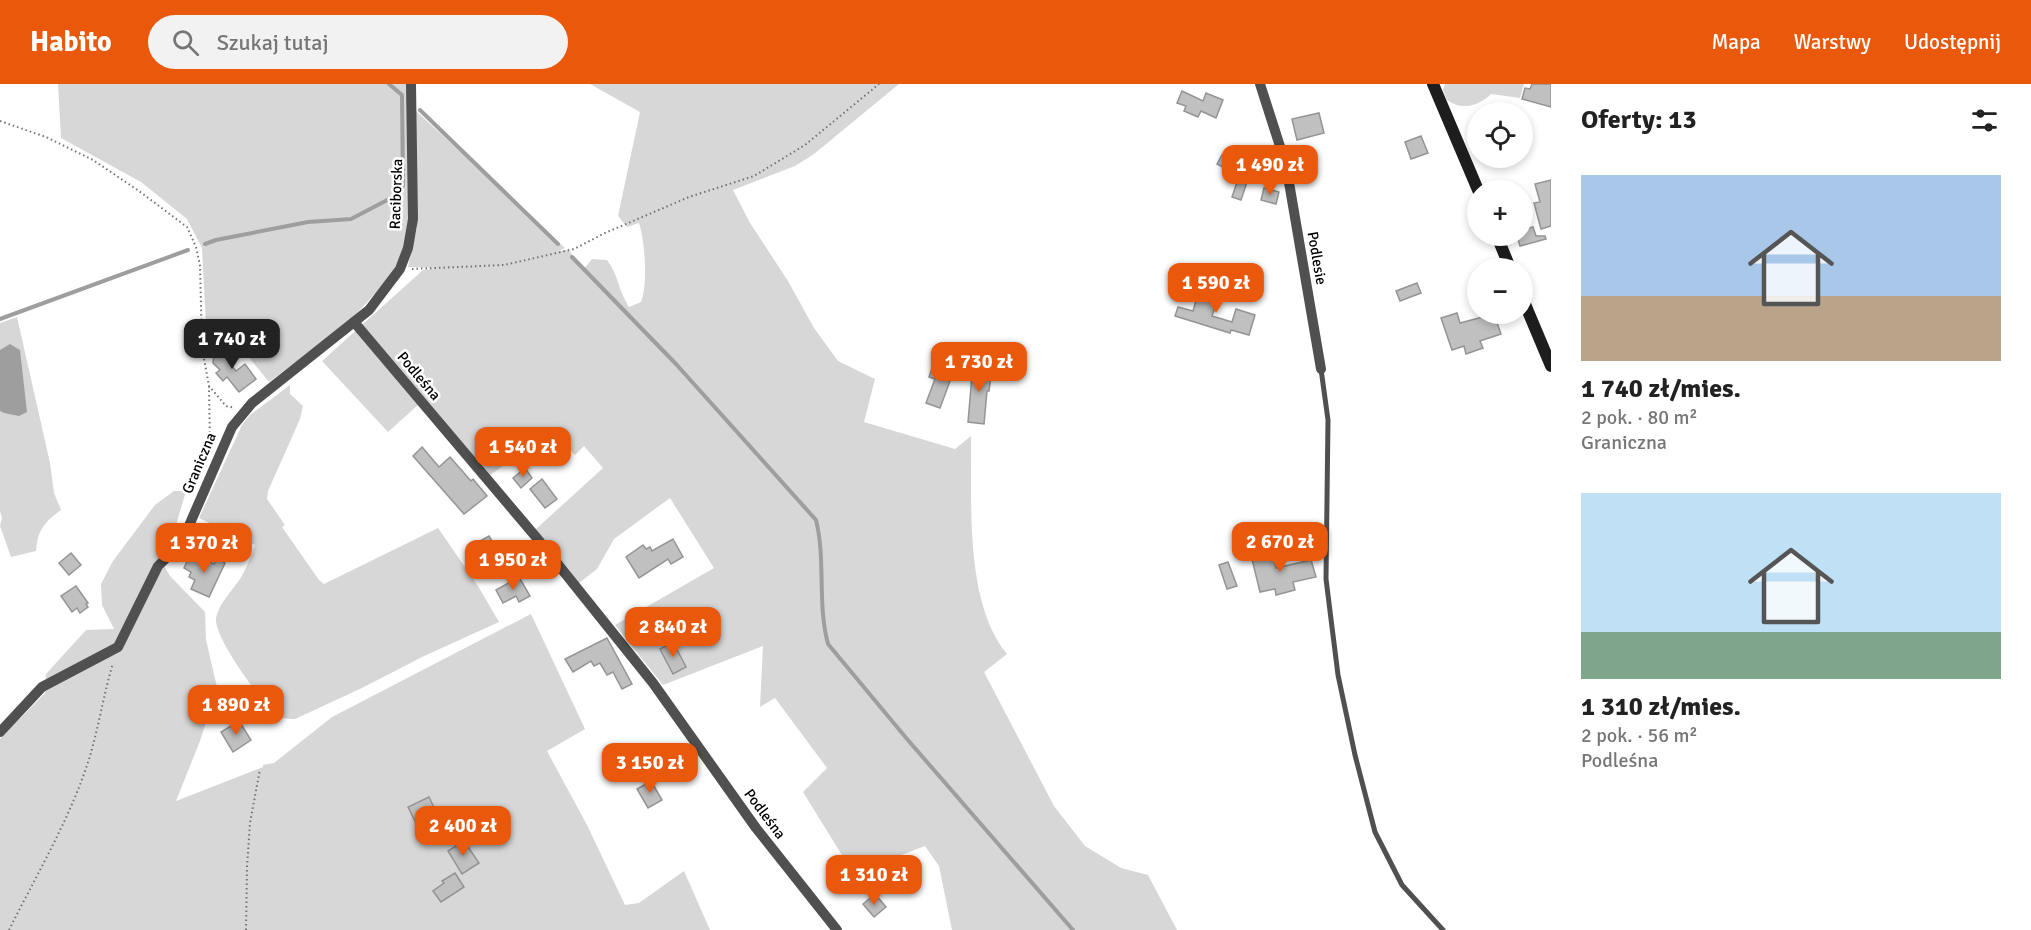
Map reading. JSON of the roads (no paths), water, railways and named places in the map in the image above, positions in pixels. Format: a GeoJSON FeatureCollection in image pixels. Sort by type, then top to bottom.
{"type":"FeatureCollection","features":[{"type":"Feature","properties":{"kind":"main road"},"geometry":{"type":"LineString","coordinates":[[1433,84],[1474,180]]}},
{"type":"Feature","properties":{"kind":"main road"},"geometry":{"type":"LineString","coordinates":[[1533,323],[1551,366]]}},
{"type":"Feature","properties":{"kind":"street","name":"Raciborska"},"geometry":{"type":"LineString","coordinates":[[354,322],[369,310],[400,269],[408,248],[413,219],[411,84]]}},
{"type":"Feature","properties":{"kind":"street","name":"Podlesie"},"geometry":{"type":"LineString","coordinates":[[1260,84],[1286,165],[1321,369]]}},
{"type":"Feature","properties":{"kind":"street","name":"Graniczna"},"geometry":{"type":"LineString","coordinates":[[0,732],[42,687],[118,647],[158,566],[181,544],[231,427],[252,403],[354,322]]}},
{"type":"Feature","properties":{"kind":"street","name":"Podleśna"},"geometry":{"type":"LineString","coordinates":[[354,322],[536,537],[645,674],[756,828],[837,930]]}},
{"type":"Feature","properties":{"kind":"lane"},"geometry":{"type":"LineString","coordinates":[[1321,369],[1328,420],[1326,579],[1338,675],[1354,755],[1375,832],[1402,885],[1443,930]]}},
{"type":"Feature","properties":{"kind":"waterway"},"geometry":{"type":"LineString","coordinates":[[205,244],[308,222],[351,219],[393,197],[403,186],[402,95],[389,84]]}},
{"type":"Feature","properties":{"kind":"waterway"},"geometry":{"type":"LineString","coordinates":[[420,110],[558,244]]}},
{"type":"Feature","properties":{"kind":"waterway"},"geometry":{"type":"LineString","coordinates":[[0,319],[188,250]]}},
{"type":"Feature","properties":{"kind":"waterway"},"geometry":{"type":"LineString","coordinates":[[572,257],[676,364],[816,520],[821,550],[823,613],[828,644],[907,739],[1073,930]]}}]}
